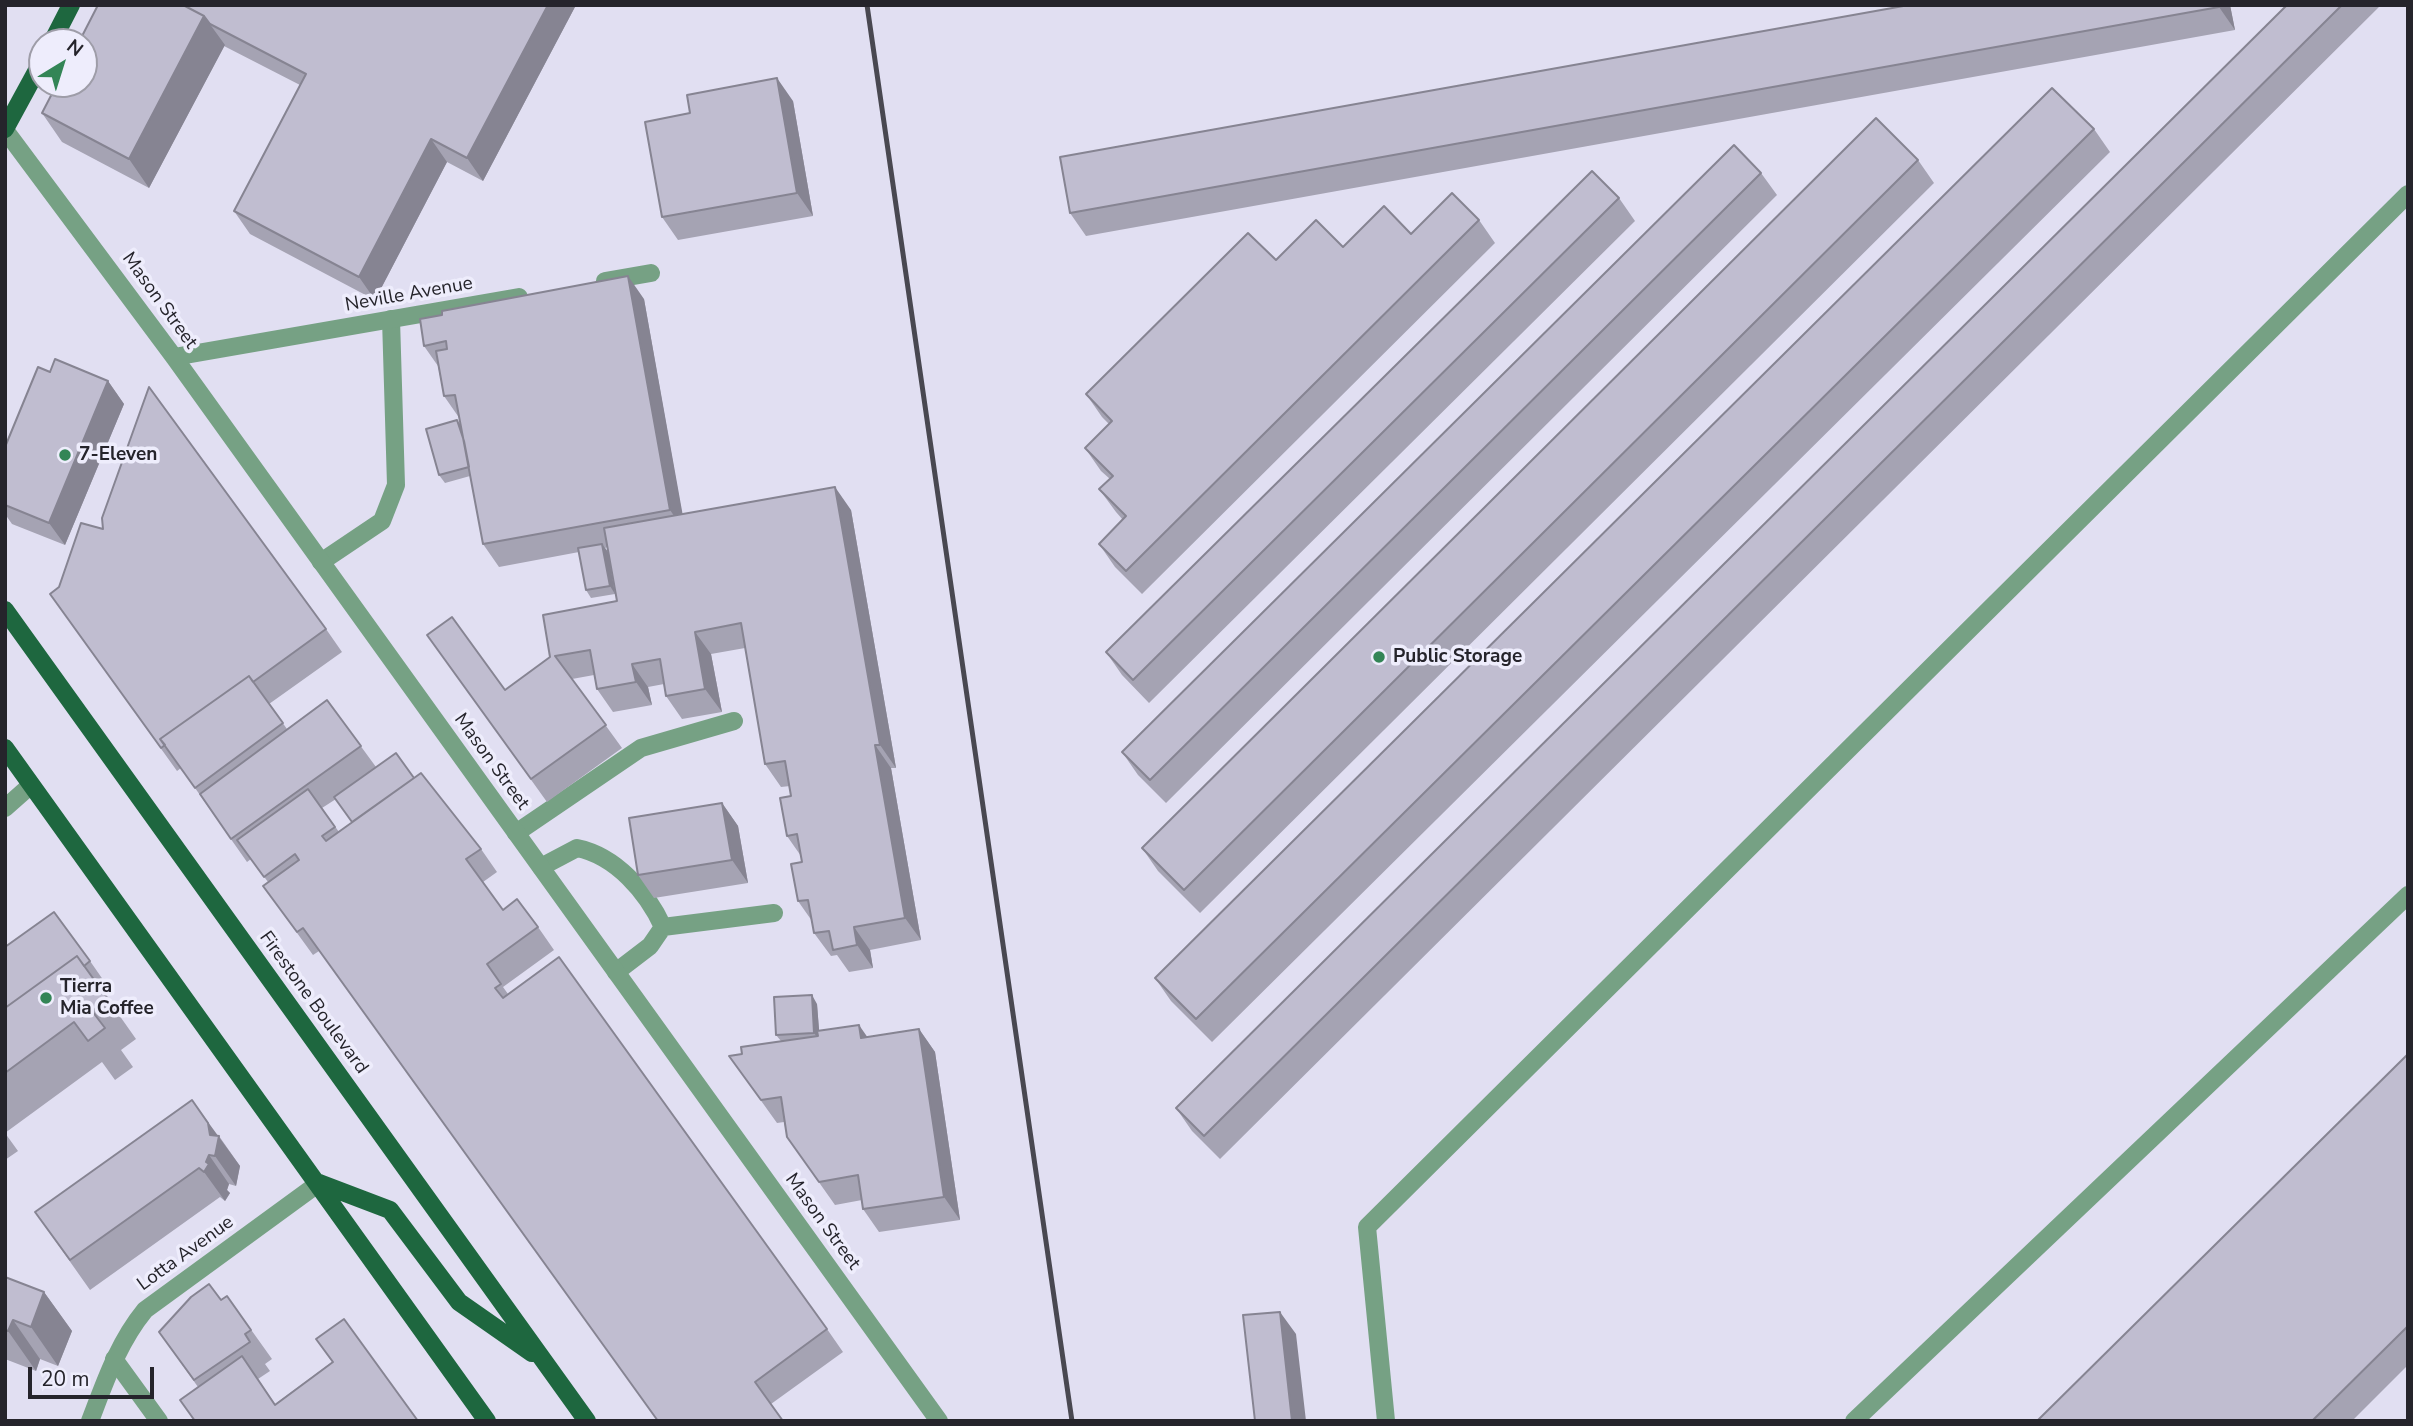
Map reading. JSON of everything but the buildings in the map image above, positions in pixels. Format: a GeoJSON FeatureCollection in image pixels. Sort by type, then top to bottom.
{"type":"FeatureCollection","features":[{"type":"Feature","properties":{"kind":"main road"},"geometry":{"type":"LineString","coordinates":[[59,28],[71,5]]}},
{"type":"Feature","properties":{"kind":"main road"},"geometry":{"type":"LineString","coordinates":[[5,129],[28,87]]}},
{"type":"Feature","properties":{"kind":"main road","name":"Firestone Boulevard"},"geometry":{"type":"LineString","coordinates":[[5,610],[587,1421]]}},
{"type":"Feature","properties":{"kind":"main road"},"geometry":{"type":"LineString","coordinates":[[5,748],[487,1421]]}},
{"type":"Feature","properties":{"kind":"main road"},"geometry":{"type":"LineString","coordinates":[[319,1183],[390,1210],[459,1302],[543,1361]]}},
{"type":"Feature","properties":{"kind":"street","name":"Mason Street"},"geometry":{"type":"LineString","coordinates":[[5,129],[174,357],[939,1421]]}},
{"type":"Feature","properties":{"kind":"street"},"geometry":{"type":"LineString","coordinates":[[1386,1421],[1367,1227],[2408,194]]}},
{"type":"Feature","properties":{"kind":"street"},"geometry":{"type":"LineString","coordinates":[[583,285],[651,273]]}},
{"type":"Feature","properties":{"kind":"street","name":"Neville Avenue"},"geometry":{"type":"LineString","coordinates":[[174,357],[541,293]]}},
{"type":"Feature","properties":{"kind":"street"},"geometry":{"type":"LineString","coordinates":[[321,562],[382,521],[396,485],[391,319]]}},
{"type":"Feature","properties":{"kind":"street"},"geometry":{"type":"LineString","coordinates":[[516,833],[640,748],[734,721]]}},
{"type":"Feature","properties":{"kind":"street"},"geometry":{"type":"LineString","coordinates":[[5,808],[31,785]]}},
{"type":"Feature","properties":{"kind":"street"},"geometry":{"type":"LineString","coordinates":[[541,867],[577,848],[594,851],[618,867],[656,912],[663,927]]}},
{"type":"Feature","properties":{"kind":"street"},"geometry":{"type":"LineString","coordinates":[[1854,1421],[2408,895]]}},
{"type":"Feature","properties":{"kind":"street"},"geometry":{"type":"LineString","coordinates":[[616,972],[650,946],[663,927],[774,913]]}},
{"type":"Feature","properties":{"kind":"street","name":"Lotta Avenue"},"geometry":{"type":"LineString","coordinates":[[90,1421],[114,1359],[132,1326],[145,1310],[319,1183]]}},
{"type":"Feature","properties":{"kind":"street"},"geometry":{"type":"LineString","coordinates":[[114,1359],[159,1421]]}},
{"type":"Feature","properties":{"kind":"railway"},"geometry":{"type":"LineString","coordinates":[[867,5],[1072,1421]]}},
{"type":"Feature","properties":{"kind":"place","name":"7-Eleven"},"geometry":{"type":"Point","coordinates":[65,455]}},
{"type":"Feature","properties":{"kind":"place","name":"Public Storage"},"geometry":{"type":"Point","coordinates":[1379,657]}},
{"type":"Feature","properties":{"kind":"place","name":"Tierra Mia Coffee"},"geometry":{"type":"Point","coordinates":[46,998]}}]}
